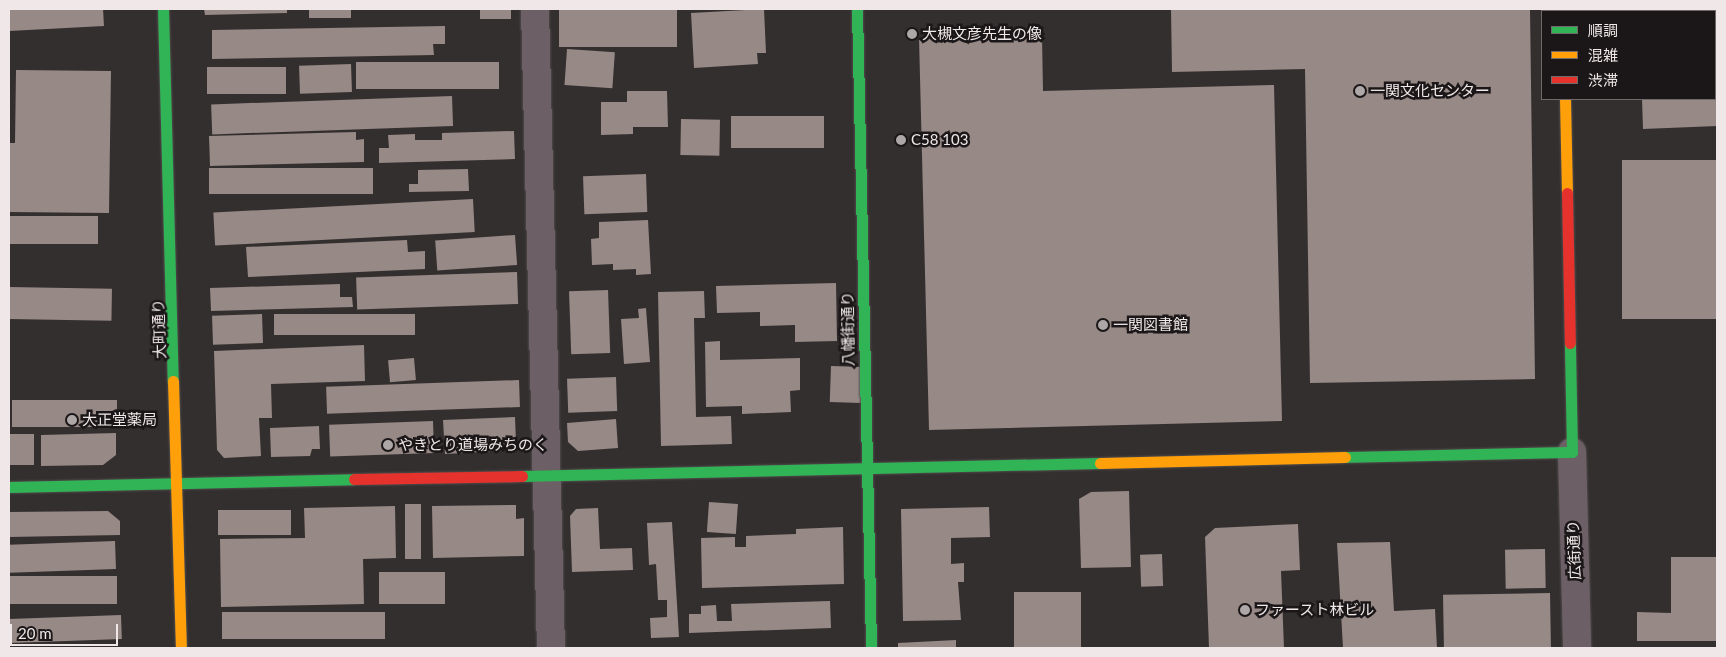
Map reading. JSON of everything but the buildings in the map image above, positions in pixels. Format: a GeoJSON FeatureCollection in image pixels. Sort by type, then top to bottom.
{"type":"FeatureCollection","features":[{"type":"Feature","properties":{"kind":"street","name":"大町通り"},"geometry":{"type":"LineString","coordinates":[[163,9],[179,486],[181,648]]}},
{"type":"Feature","properties":{"kind":"street"},"geometry":{"type":"LineString","coordinates":[[536,9],[545,477],[551,648]]}},
{"type":"Feature","properties":{"kind":"street","name":"八幡街通り"},"geometry":{"type":"LineString","coordinates":[[856,9],[872,648]]}},
{"type":"Feature","properties":{"kind":"street"},"geometry":{"type":"LineString","coordinates":[[9,487],[179,486],[866,467],[1572,452],[1564,100]]}},
{"type":"Feature","properties":{"kind":"street","name":"広街通り"},"geometry":{"type":"LineString","coordinates":[[1572,452],[1577,648]]}},
{"type":"Feature","properties":{"kind":"traffic: fast"},"geometry":{"type":"LineString","coordinates":[[163,9],[173,381]]}},
{"type":"Feature","properties":{"kind":"traffic: fast"},"geometry":{"type":"LineString","coordinates":[[857,9],[871,648]]}},
{"type":"Feature","properties":{"kind":"traffic: fast"},"geometry":{"type":"LineString","coordinates":[[1345,457],[1572,452],[1570,343]]}},
{"type":"Feature","properties":{"kind":"traffic: fast"},"geometry":{"type":"LineString","coordinates":[[522,476],[1100,463]]}},
{"type":"Feature","properties":{"kind":"traffic: fast"},"geometry":{"type":"LineString","coordinates":[[9,487],[354,479]]}},
{"type":"Feature","properties":{"kind":"traffic: slow"},"geometry":{"type":"LineString","coordinates":[[1565,100],[1567,193]]}},
{"type":"Feature","properties":{"kind":"traffic: slow"},"geometry":{"type":"LineString","coordinates":[[173,381],[181,648]]}},
{"type":"Feature","properties":{"kind":"traffic: slow"},"geometry":{"type":"LineString","coordinates":[[1100,463],[1345,457]]}},
{"type":"Feature","properties":{"kind":"traffic: jam"},"geometry":{"type":"LineString","coordinates":[[1567,193],[1570,343]]}},
{"type":"Feature","properties":{"kind":"traffic: jam"},"geometry":{"type":"LineString","coordinates":[[354,479],[522,476]]}},
{"type":"Feature","properties":{"kind":"place","name":"大槻文彦先生の像"},"geometry":{"type":"Point","coordinates":[912,34]}},
{"type":"Feature","properties":{"kind":"place","name":"一関文化センター"},"geometry":{"type":"Point","coordinates":[1360,91]}},
{"type":"Feature","properties":{"kind":"place","name":"C58 103"},"geometry":{"type":"Point","coordinates":[901,140]}},
{"type":"Feature","properties":{"kind":"place","name":"一関図書館"},"geometry":{"type":"Point","coordinates":[1103,325]}},
{"type":"Feature","properties":{"kind":"place","name":"大正堂薬局"},"geometry":{"type":"Point","coordinates":[72,420]}},
{"type":"Feature","properties":{"kind":"place","name":"やきとり道場みちのく"},"geometry":{"type":"Point","coordinates":[388,445]}},
{"type":"Feature","properties":{"kind":"place","name":"ファースト林ビル"},"geometry":{"type":"Point","coordinates":[1245,610]}}]}
